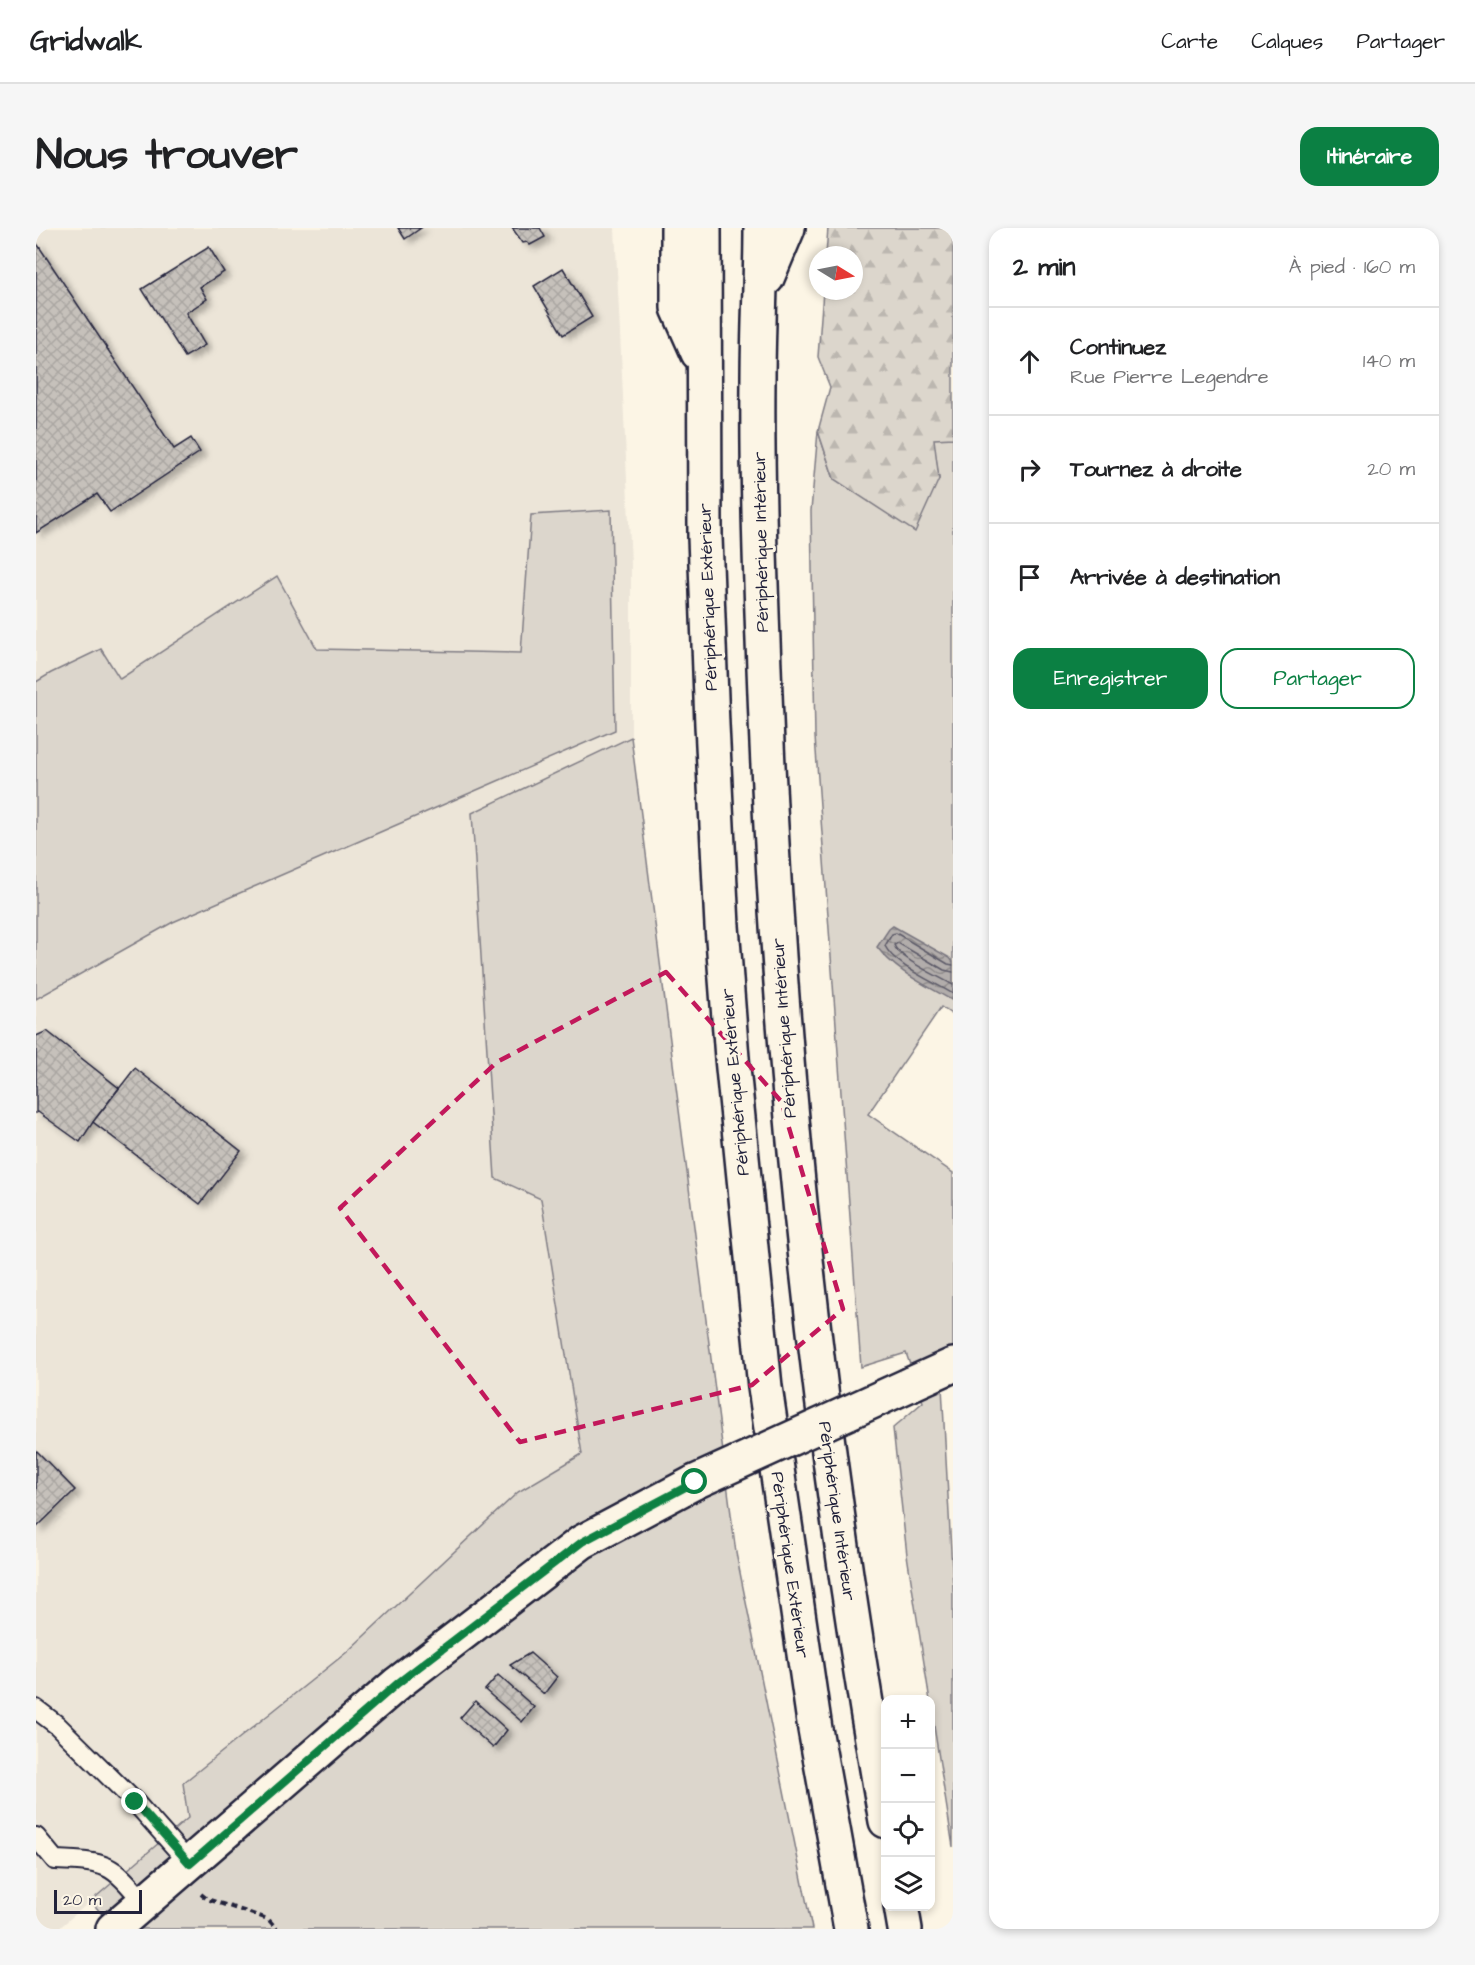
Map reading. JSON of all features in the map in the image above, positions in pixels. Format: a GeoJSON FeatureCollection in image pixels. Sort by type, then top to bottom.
{"type":"FeatureCollection","features":[{"type":"Feature","properties":{"kind":"main road"},"geometry":{"type":"LineString","coordinates":[[678,228],[678,308],[704,366]]}},
{"type":"Feature","properties":{"kind":"main road","name":"Périphérique Extérieur"},"geometry":{"type":"LineString","coordinates":[[704,228],[705,537],[711,725],[722,926],[743,1173],[765,1387],[791,1576],[815,1729],[851,1929]]}},
{"type":"Feature","properties":{"kind":"main road","name":"Périphérique Intérieur"},"geometry":{"type":"LineString","coordinates":[[761,228],[758,390],[762,621],[769,811],[791,1122],[829,1459],[882,1803]]}},
{"type":"Feature","properties":{"kind":"main road"},"geometry":{"type":"LineString","coordinates":[[760,294],[788,228]]}},
{"type":"Feature","properties":{"kind":"main road"},"geometry":{"type":"LineString","coordinates":[[113,1929],[398,1683],[582,1542],[695,1482],[953,1365]]}},
{"type":"Feature","properties":{"kind":"main road"},"geometry":{"type":"LineString","coordinates":[[902,1911],[905,1929]]}},
{"type":"Feature","properties":{"kind":"lane"},"geometry":{"type":"LineString","coordinates":[[36,1709],[57,1725],[135,1802],[183,1869]]}},
{"type":"Feature","properties":{"kind":"lane"},"geometry":{"type":"LineString","coordinates":[[36,1837],[55,1860],[99,1863],[112,1868],[144,1903]]}},
{"type":"Feature","properties":{"kind":"path"},"geometry":{"type":"LineString","coordinates":[[183,1869],[207,1899],[268,1919],[277,1929]]}},
{"type":"Feature","properties":{"kind":"highlighted area"},"geometry":{"type":"Polygon","coordinates":[[[666,972],[781,1101],[843,1309],[752,1385],[520,1442],[340,1208],[497,1062],[666,972]]]}},
{"type":"Feature","properties":{"kind":"shaded area"},"geometry":{"type":"Polygon","coordinates":[[[36,228],[615,228],[631,564],[631,737],[472,813],[541,1199],[582,1455],[518,1492],[347,1652],[183,1783],[188,1818],[58,1929],[36,1929],[36,228]]]}},
{"type":"Feature","properties":{"kind":"green space"},"geometry":{"type":"Polygon","coordinates":[[[828,228],[953,228],[953,438],[934,439],[939,479],[915,532],[834,479],[818,431],[830,387],[818,357],[822,300],[863,300],[863,246],[827,246],[828,228]]]}},
{"type":"Feature","properties":{"kind":"green space"},"geometry":{"type":"Polygon","coordinates":[[[818,431],[834,479],[939,479],[933,438],[953,438],[953,1015],[941,1007],[868,1114],[953,1173],[953,1382],[942,1387],[953,1587],[953,1847],[935,1733],[935,1695],[929,1695],[907,1555],[893,1428],[923,1402],[906,1353],[861,1367],[815,737],[811,511],[818,431]]]}},
{"type":"Feature","properties":{"kind":"green space"},"geometry":{"type":"Polygon","coordinates":[[[611,510],[615,730],[173,922],[36,999],[36,682],[101,649],[120,679],[277,576],[317,649],[521,653],[531,515],[611,510]]]}},
{"type":"Feature","properties":{"kind":"green space"},"geometry":{"type":"Polygon","coordinates":[[[631,737],[736,1553],[812,1929],[114,1929],[91,1901],[188,1818],[183,1783],[347,1652],[518,1492],[582,1454],[541,1199],[495,1178],[472,813],[631,737]]]}},
{"type":"Feature","properties":{"kind":"water"},"geometry":{"type":"Polygon","coordinates":[[[893,926],[950,958],[953,962],[953,1001],[902,971],[877,947],[893,926]]]}},
{"type":"Feature","properties":{"kind":"building"},"geometry":{"type":"Polygon","coordinates":[[[398,228],[421,228],[405,239],[398,228]]]}},
{"type":"Feature","properties":{"kind":"building"},"geometry":{"type":"Polygon","coordinates":[[[512,228],[540,228],[545,237],[530,245],[527,242],[523,243],[512,228]]]}},
{"type":"Feature","properties":{"kind":"building"},"geometry":{"type":"Polygon","coordinates":[[[36,242],[174,449],[191,438],[200,452],[110,512],[97,494],[36,533],[36,242]]]}},
{"type":"Feature","properties":{"kind":"building"},"geometry":{"type":"Polygon","coordinates":[[[209,247],[224,272],[200,287],[207,299],[186,313],[205,345],[185,357],[142,289],[209,247]]]}},
{"type":"Feature","properties":{"kind":"building"},"geometry":{"type":"Polygon","coordinates":[[[563,268],[592,317],[563,335],[534,286],[563,268]]]}},
{"type":"Feature","properties":{"kind":"building"},"geometry":{"type":"Polygon","coordinates":[[[47,1031],[119,1088],[80,1142],[38,1112],[36,1113],[36,1036],[47,1031]]]}},
{"type":"Feature","properties":{"kind":"building"},"geometry":{"type":"Polygon","coordinates":[[[135,1068],[241,1151],[200,1204],[93,1122],[135,1068]]]}},
{"type":"Feature","properties":{"kind":"building"},"geometry":{"type":"Polygon","coordinates":[[[36,1450],[75,1490],[36,1528],[36,1450]]]}},
{"type":"Feature","properties":{"kind":"building"},"geometry":{"type":"Polygon","coordinates":[[[530,1653],[557,1677],[544,1694],[510,1665],[530,1653]]]}},
{"type":"Feature","properties":{"kind":"building"},"geometry":{"type":"Polygon","coordinates":[[[498,1675],[534,1707],[522,1722],[485,1690],[498,1675]]]}},
{"type":"Feature","properties":{"kind":"building"},"geometry":{"type":"Polygon","coordinates":[[[475,1701],[507,1730],[493,1748],[460,1718],[475,1701]]]}},
{"type":"Feature","properties":{"kind":"route"},"geometry":{"type":"LineString","coordinates":[[135,1802],[190,1864],[398,1683],[582,1542],[695,1482]]}}]}
